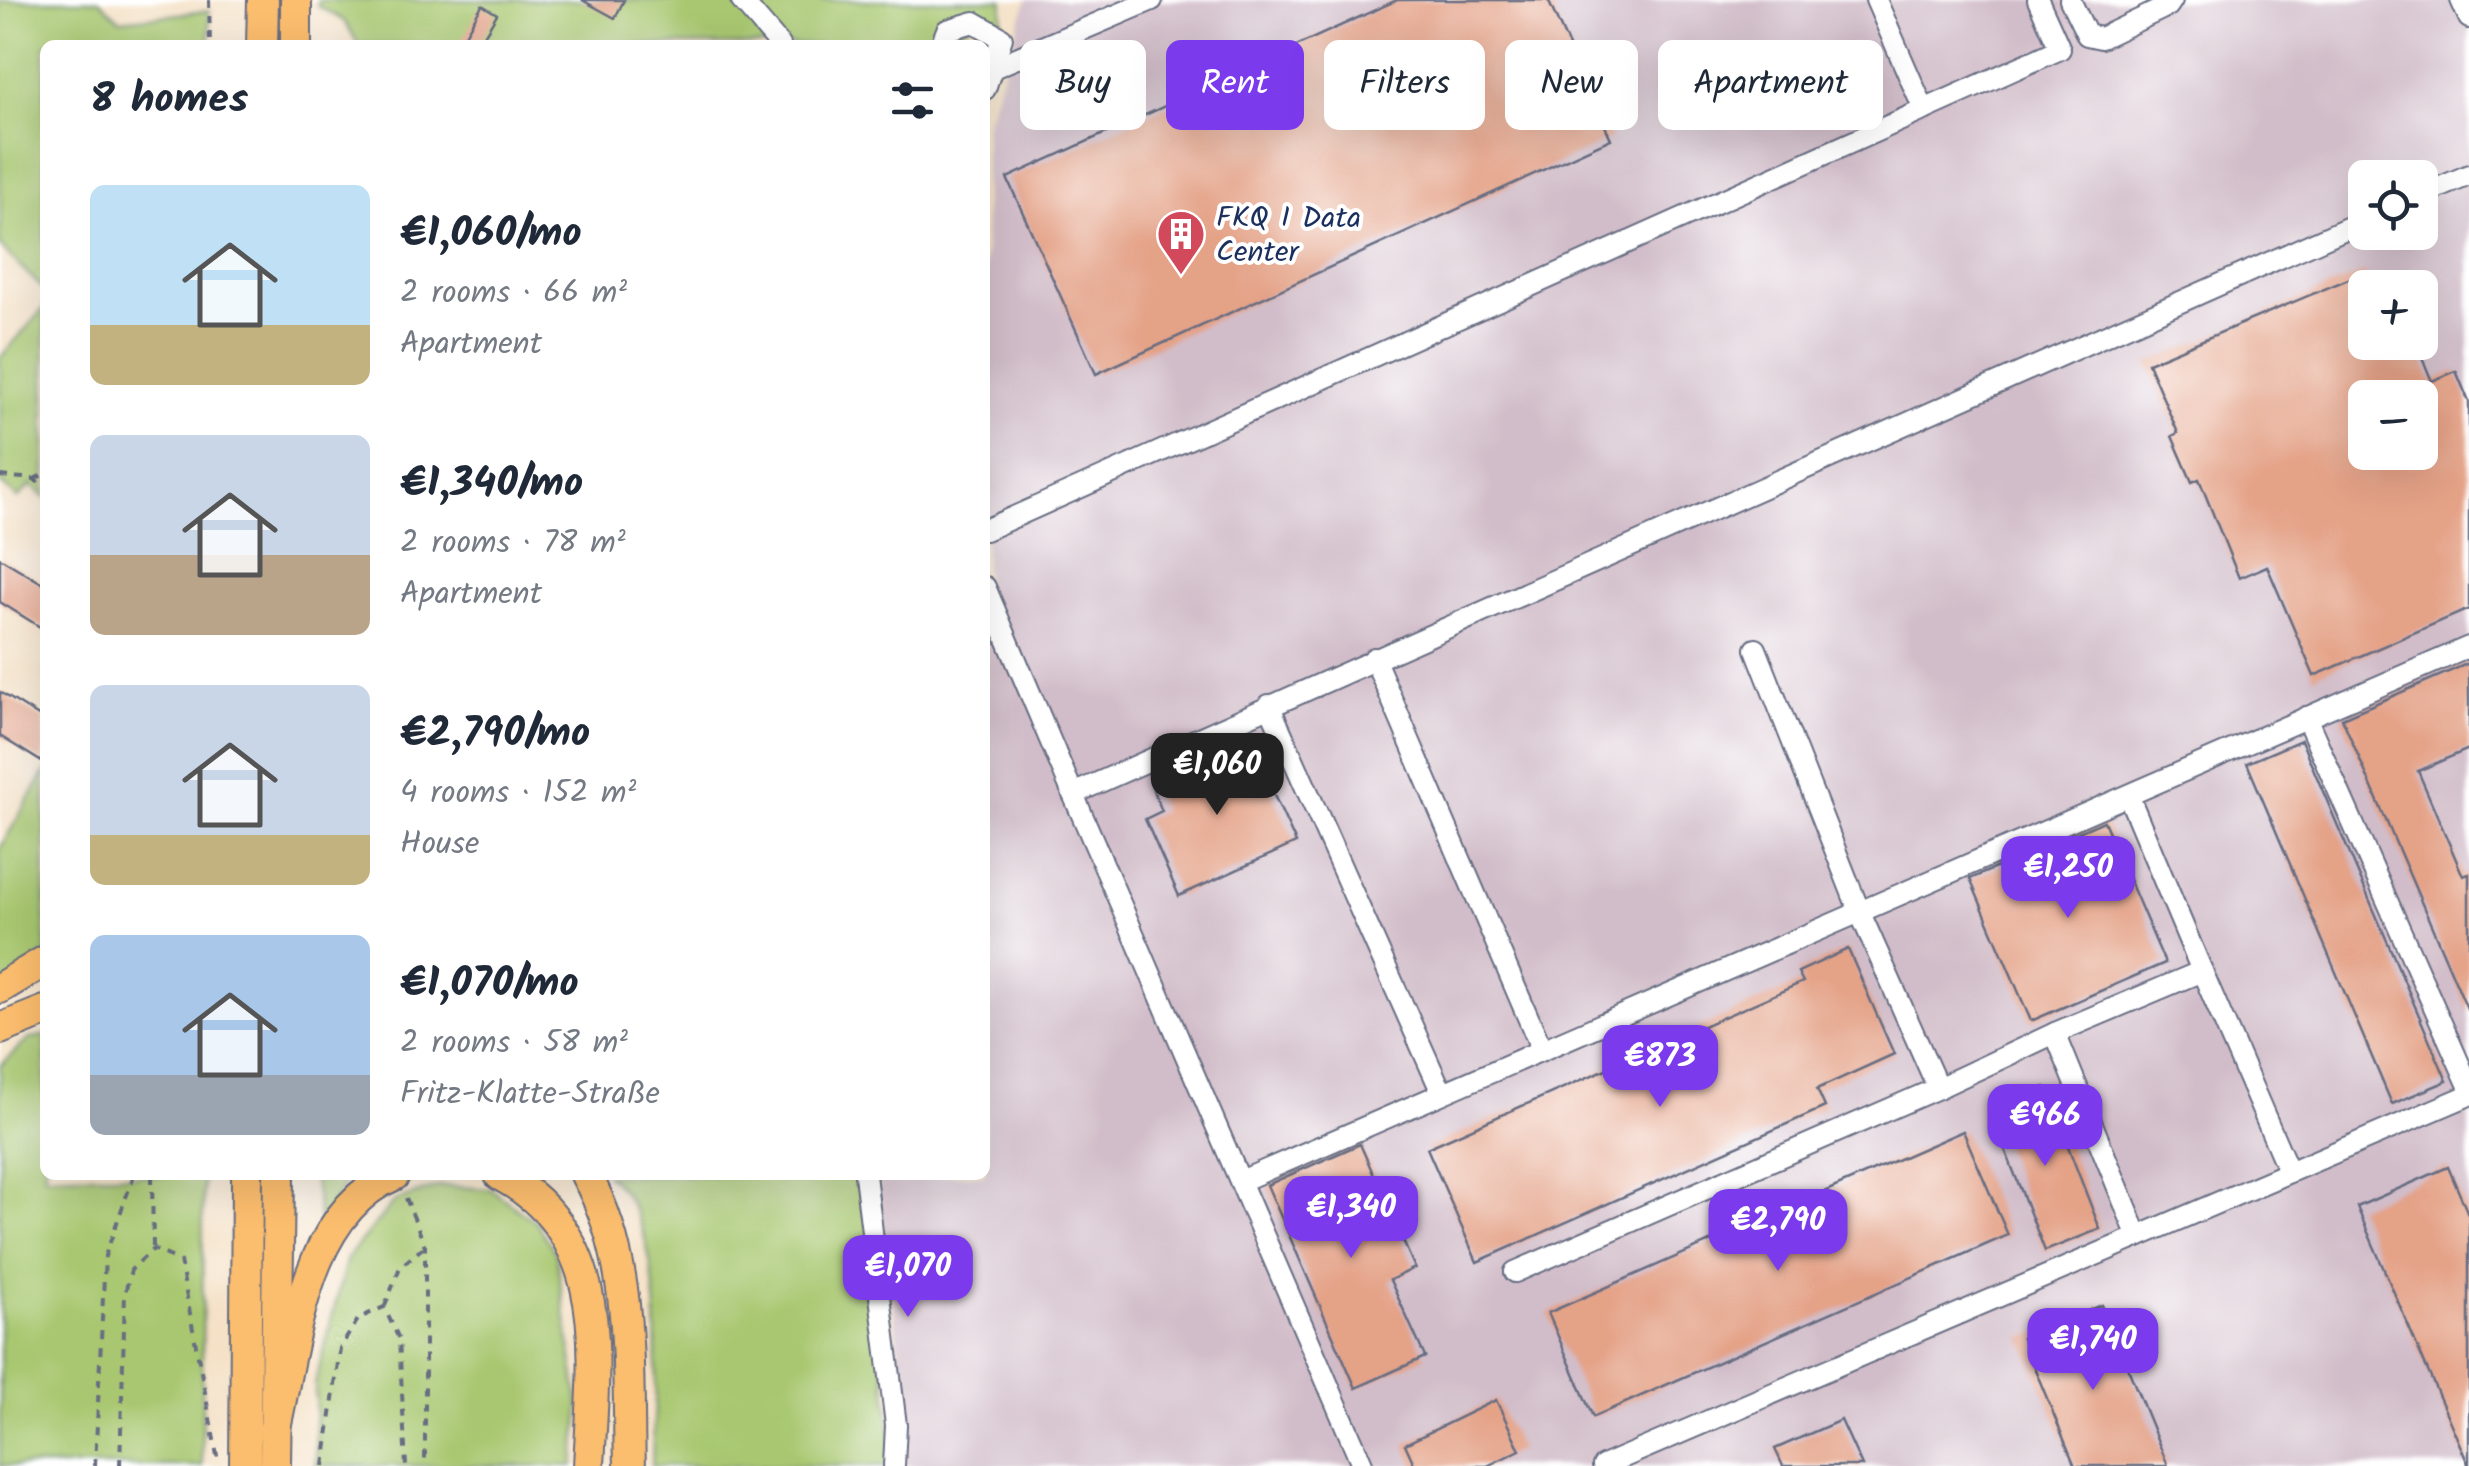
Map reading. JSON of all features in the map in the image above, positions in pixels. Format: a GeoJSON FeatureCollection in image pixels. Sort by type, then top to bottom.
{"type":"FeatureCollection","features":[{"type":"Feature","properties":{"kind":"highway"},"geometry":{"type":"LineString","coordinates":[[262,40],[263,0]]}},
{"type":"Feature","properties":{"kind":"highway"},"geometry":{"type":"LineString","coordinates":[[296,0],[296,40]]}},
{"type":"Feature","properties":{"kind":"highway"},"geometry":{"type":"LineString","coordinates":[[0,988],[40,963]]}},
{"type":"Feature","properties":{"kind":"highway"},"geometry":{"type":"LineString","coordinates":[[0,1029],[40,1013]]}},
{"type":"Feature","properties":{"kind":"highway"},"geometry":{"type":"LineString","coordinates":[[274,1466],[279,1180]]}},
{"type":"Feature","properties":{"kind":"highway"},"geometry":{"type":"LineString","coordinates":[[508,1180],[535,1197],[551,1214],[585,1278],[594,1337],[589,1466]]}},
{"type":"Feature","properties":{"kind":"highway"},"geometry":{"type":"LineString","coordinates":[[588,1180],[614,1246],[620,1280],[630,1466]]}},
{"type":"Feature","properties":{"kind":"highway"},"geometry":{"type":"LineString","coordinates":[[274,1432],[322,1250],[350,1206],[395,1181]]}},
{"type":"Feature","properties":{"kind":"highway"},"geometry":{"type":"LineString","coordinates":[[245,1466],[247,1189]]}},
{"type":"Feature","properties":{"kind":"street"},"geometry":{"type":"LineString","coordinates":[[741,0],[776,40]]}},
{"type":"Feature","properties":{"kind":"street"},"geometry":{"type":"LineString","coordinates":[[993,68],[1152,0]]}},
{"type":"Feature","properties":{"kind":"street"},"geometry":{"type":"LineString","coordinates":[[1876,0],[1924,110]]}},
{"type":"Feature","properties":{"kind":"street"},"geometry":{"type":"LineString","coordinates":[[990,528],[2060,48],[2038,0]]}},
{"type":"Feature","properties":{"kind":"street"},"geometry":{"type":"LineString","coordinates":[[2070,0],[2087,36],[2101,38],[2168,6],[2172,0]]}},
{"type":"Feature","properties":{"kind":"street"},"geometry":{"type":"LineString","coordinates":[[944,40],[947,30],[974,22],[1002,38],[990,76]]}},
{"type":"Feature","properties":{"kind":"street"},"geometry":{"type":"LineString","coordinates":[[2438,188],[2469,174]]}},
{"type":"Feature","properties":{"kind":"street"},"geometry":{"type":"LineString","coordinates":[[1073,794],[2348,228]]}},
{"type":"Feature","properties":{"kind":"street"},"geometry":{"type":"LineString","coordinates":[[990,599],[1363,1466]]}},
{"type":"Feature","properties":{"kind":"street"},"geometry":{"type":"LineString","coordinates":[[1242,1181],[2469,646]]}},
{"type":"Feature","properties":{"kind":"street"},"geometry":{"type":"LineString","coordinates":[[1756,649],[1860,913],[1938,1088]]}},
{"type":"Feature","properties":{"kind":"street"},"geometry":{"type":"LineString","coordinates":[[1374,658],[1542,1050]]}},
{"type":"Feature","properties":{"kind":"street"},"geometry":{"type":"LineString","coordinates":[[1269,704],[1442,1094]]}},
{"type":"Feature","properties":{"kind":"street"},"geometry":{"type":"LineString","coordinates":[[2306,717],[2469,1086]]}},
{"type":"Feature","properties":{"kind":"street"},"geometry":{"type":"LineString","coordinates":[[2129,797],[2290,1172]]}},
{"type":"Feature","properties":{"kind":"street"},"geometry":{"type":"LineString","coordinates":[[1515,1272],[2202,971]]}},
{"type":"Feature","properties":{"kind":"street"},"geometry":{"type":"LineString","coordinates":[[2055,1033],[2138,1237]]}},
{"type":"Feature","properties":{"kind":"street"},"geometry":{"type":"LineString","coordinates":[[1603,1466],[2469,1095]]}},
{"type":"Feature","properties":{"kind":"street"},"geometry":{"type":"LineString","coordinates":[[866,1180],[896,1425],[894,1466]]}},
{"type":"Feature","properties":{"kind":"path"},"geometry":{"type":"LineString","coordinates":[[209,0],[210,40]]}},
{"type":"Feature","properties":{"kind":"path"},"geometry":{"type":"LineString","coordinates":[[0,476],[40,476]]}},
{"type":"Feature","properties":{"kind":"path"},"geometry":{"type":"LineString","coordinates":[[34,478],[40,483]]}},
{"type":"Feature","properties":{"kind":"path"},"geometry":{"type":"LineString","coordinates":[[95,1466],[105,1256],[132,1180]]}},
{"type":"Feature","properties":{"kind":"path"},"geometry":{"type":"LineString","coordinates":[[120,1466],[125,1293],[131,1270],[152,1250],[152,1180]]}},
{"type":"Feature","properties":{"kind":"path"},"geometry":{"type":"LineString","coordinates":[[395,1181],[425,1246],[424,1466]]}},
{"type":"Feature","properties":{"kind":"path"},"geometry":{"type":"LineString","coordinates":[[324,1466],[340,1348],[359,1318],[384,1307],[400,1267],[425,1246]]}},
{"type":"Feature","properties":{"kind":"path"},"geometry":{"type":"LineString","coordinates":[[152,1250],[180,1261],[219,1466]]}},
{"type":"Feature","properties":{"kind":"path"},"geometry":{"type":"LineString","coordinates":[[384,1307],[399,1339],[406,1466]]}},
{"type":"Feature","properties":{"kind":"shaded area"},"geometry":{"type":"Polygon","coordinates":[[[1027,0],[2469,0],[2469,1466],[906,1466],[905,1404],[878,1180],[990,1180],[990,112],[1027,0]]]}},
{"type":"Feature","properties":{"kind":"green space"},"geometry":{"type":"Polygon","coordinates":[[[0,0],[99,0],[120,20],[209,11],[210,40],[40,40],[40,286],[0,246],[0,0]]]}},
{"type":"Feature","properties":{"kind":"green space"},"geometry":{"type":"Polygon","coordinates":[[[318,0],[1003,0],[1002,38],[974,22],[948,40],[356,40],[344,21],[318,6],[318,0]]]}},
{"type":"Feature","properties":{"kind":"green space"},"geometry":{"type":"Polygon","coordinates":[[[40,313],[40,493],[31,485],[18,498],[0,483],[0,358],[40,313]]]}},
{"type":"Feature","properties":{"kind":"green space"},"geometry":{"type":"Polygon","coordinates":[[[40,780],[40,964],[0,988],[0,848],[40,780]]]}},
{"type":"Feature","properties":{"kind":"green space"},"geometry":{"type":"Polygon","coordinates":[[[40,1036],[40,1180],[203,1180],[202,1466],[0,1466],[0,1066],[29,1039],[40,1036]]]}},
{"type":"Feature","properties":{"kind":"green space"},"geometry":{"type":"Polygon","coordinates":[[[314,1180],[347,1180],[320,1223],[314,1180]]]}},
{"type":"Feature","properties":{"kind":"green space"},"geometry":{"type":"Polygon","coordinates":[[[611,1180],[865,1180],[894,1466],[652,1466],[656,1310],[643,1231],[628,1199],[611,1180]]]}},
{"type":"Feature","properties":{"kind":"green space"},"geometry":{"type":"Polygon","coordinates":[[[440,1186],[491,1189],[536,1222],[556,1254],[580,1410],[574,1466],[316,1466],[315,1384],[347,1258],[395,1201],[440,1186]]]}},
{"type":"Feature","properties":{"kind":"building"},"geometry":{"type":"Polygon","coordinates":[[[582,0],[624,0],[615,18],[582,0]]]}},
{"type":"Feature","properties":{"kind":"building","name":"FKQ I Data Center"},"geometry":{"type":"Polygon","coordinates":[[[1397,0],[1548,0],[1566,40],[1505,40],[1505,130],[1607,130],[1611,139],[1096,374],[1007,178],[1112,130],[1146,130],[1146,115],[1166,105],[1166,130],[1304,130],[1304,42],[1397,0]]]}},
{"type":"Feature","properties":{"kind":"building"},"geometry":{"type":"Polygon","coordinates":[[[482,5],[497,14],[481,40],[462,40],[482,5]]]}},
{"type":"Feature","properties":{"kind":"building"},"geometry":{"type":"Polygon","coordinates":[[[2348,279],[2348,360],[2423,360],[2432,380],[2348,380],[2348,470],[2438,470],[2438,380],[2434,380],[2456,371],[2469,402],[2469,609],[2314,676],[2267,566],[2239,578],[2199,479],[2192,482],[2172,436],[2178,433],[2148,363],[2348,279]]]}},
{"type":"Feature","properties":{"kind":"building"},"geometry":{"type":"Polygon","coordinates":[[[0,558],[40,582],[40,627],[0,602],[0,558]]]}},
{"type":"Feature","properties":{"kind":"building"},"geometry":{"type":"Polygon","coordinates":[[[2469,663],[2469,749],[2418,771],[2463,876],[2469,874],[2469,1013],[2342,718],[2469,663]]]}},
{"type":"Feature","properties":{"kind":"building"},"geometry":{"type":"Polygon","coordinates":[[[0,692],[40,717],[40,761],[0,736],[0,692]]]}},
{"type":"Feature","properties":{"kind":"building"},"geometry":{"type":"Polygon","coordinates":[[[1248,739],[1296,843],[1179,896],[1145,819],[1162,811],[1150,783],[1248,739]]]}},
{"type":"Feature","properties":{"kind":"building"},"geometry":{"type":"Polygon","coordinates":[[[2301,740],[2447,1081],[2392,1104],[2247,763],[2301,740]]]}},
{"type":"Feature","properties":{"kind":"building"},"geometry":{"type":"Polygon","coordinates":[[[2104,821],[2165,963],[2031,1021],[1970,879],[2104,821]]]}},
{"type":"Feature","properties":{"kind":"building"},"geometry":{"type":"Polygon","coordinates":[[[1848,949],[1894,1054],[1817,1089],[1825,1107],[1477,1262],[1427,1148],[1803,982],[1798,972],[1848,949]]]}},
{"type":"Feature","properties":{"kind":"building"},"geometry":{"type":"Polygon","coordinates":[[[2045,1087],[2100,1229],[2045,1251],[1989,1109],[2045,1087]]]}},
{"type":"Feature","properties":{"kind":"building"},"geometry":{"type":"Polygon","coordinates":[[[1963,1131],[2008,1235],[1593,1417],[1548,1313],[1963,1131]]]}},
{"type":"Feature","properties":{"kind":"building"},"geometry":{"type":"Polygon","coordinates":[[[1360,1144],[1415,1268],[1390,1280],[1425,1357],[1356,1388],[1267,1185],[1360,1144]]]}},
{"type":"Feature","properties":{"kind":"building"},"geometry":{"type":"Polygon","coordinates":[[[2448,1167],[2469,1216],[2469,1466],[2357,1207],[2448,1167]]]}},
{"type":"Feature","properties":{"kind":"building"},"geometry":{"type":"Polygon","coordinates":[[[2102,1305],[2168,1466],[2075,1466],[2022,1338],[2102,1305]]]}},
{"type":"Feature","properties":{"kind":"building"},"geometry":{"type":"Polygon","coordinates":[[[1496,1400],[1520,1450],[1487,1466],[1415,1466],[1405,1444],[1496,1400]]]}},
{"type":"Feature","properties":{"kind":"building"},"geometry":{"type":"Polygon","coordinates":[[[1841,1420],[1862,1466],[1783,1466],[1775,1449],[1841,1420]]]}},
{"type":"Feature","properties":{"kind":"place","name":"FKQ I Data Center"},"geometry":{"type":"Point","coordinates":[1181,276]}}]}
